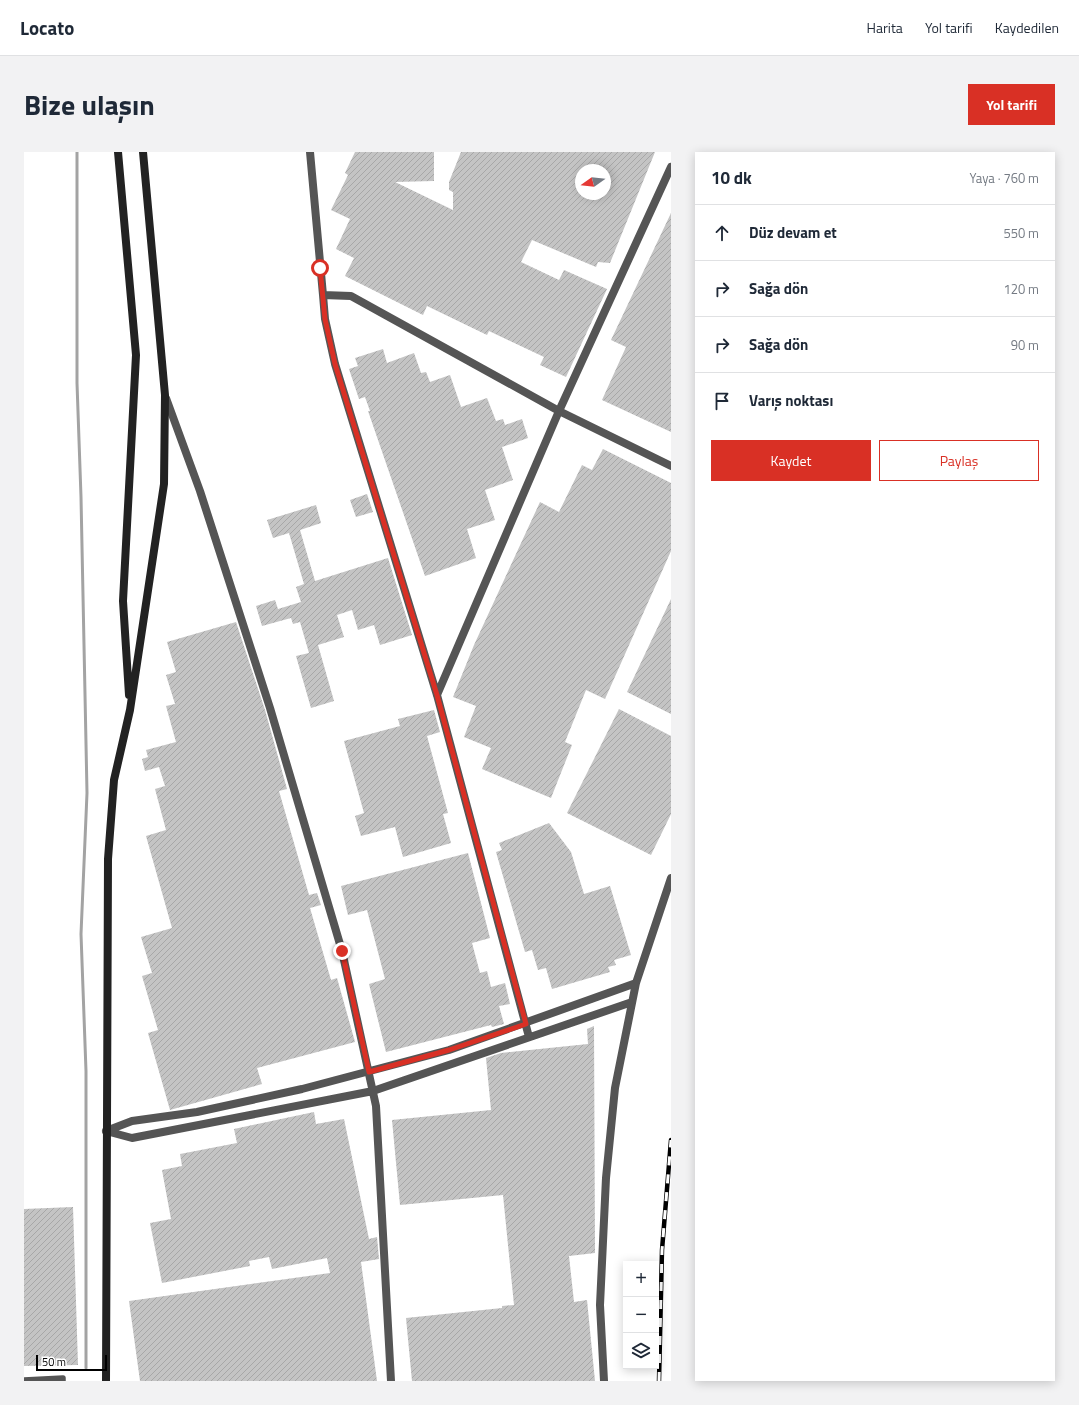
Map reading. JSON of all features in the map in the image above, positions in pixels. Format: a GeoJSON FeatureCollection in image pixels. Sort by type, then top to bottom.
{"type":"FeatureCollection","features":[{"type":"Feature","properties":{"kind":"main road"},"geometry":{"type":"LineString","coordinates":[[118,152],[136,355],[123,601],[130,710]]}},
{"type":"Feature","properties":{"kind":"main road"},"geometry":{"type":"LineString","coordinates":[[106,1381],[108,859],[114,780],[130,710],[164,484],[165,395],[143,152]]}},
{"type":"Feature","properties":{"kind":"street"},"geometry":{"type":"LineString","coordinates":[[310,152],[325,319],[335,364],[437,695],[529,1037]]}},
{"type":"Feature","properties":{"kind":"street"},"geometry":{"type":"LineString","coordinates":[[437,695],[559,411],[671,167]]}},
{"type":"Feature","properties":{"kind":"street"},"geometry":{"type":"LineString","coordinates":[[323,295],[351,296],[559,411],[671,466]]}},
{"type":"Feature","properties":{"kind":"street"},"geometry":{"type":"LineString","coordinates":[[165,395],[200,492],[272,716],[342,951],[376,1106],[391,1381]]}},
{"type":"Feature","properties":{"kind":"street"},"geometry":{"type":"LineString","coordinates":[[604,1381],[600,1305],[606,1178],[615,1088],[636,983],[671,878]]}},
{"type":"Feature","properties":{"kind":"street"},"geometry":{"type":"LineString","coordinates":[[106,1131],[132,1121],[197,1112],[302,1090],[449,1050],[526,1024],[636,983]]}},
{"type":"Feature","properties":{"kind":"street"},"geometry":{"type":"LineString","coordinates":[[106,1131],[132,1138],[373,1091],[632,1002]]}},
{"type":"Feature","properties":{"kind":"lane"},"geometry":{"type":"LineString","coordinates":[[24,1380],[63,1378],[63,1381]]}},
{"type":"Feature","properties":{"kind":"building"},"geometry":{"type":"Polygon","coordinates":[[[355,152],[434,152],[434,181],[395,182],[453,210],[453,192],[449,190],[449,182],[461,152],[655,152],[610,263],[598,262],[596,267],[532,240],[521,262],[559,280],[564,270],[607,289],[566,377],[540,365],[544,357],[489,331],[487,335],[427,306],[423,315],[345,276],[354,258],[336,249],[350,219],[331,210],[348,175],[345,173],[355,152]]]}},
{"type":"Feature","properties":{"kind":"building"},"geometry":{"type":"Polygon","coordinates":[[[671,213],[671,432],[602,400],[626,347],[611,340],[671,213]]]}},
{"type":"Feature","properties":{"kind":"building"},"geometry":{"type":"Polygon","coordinates":[[[383,349],[387,363],[414,353],[421,373],[426,372],[430,382],[450,375],[461,407],[487,398],[496,421],[503,419],[505,425],[522,419],[528,438],[502,447],[513,480],[485,490],[495,520],[467,529],[476,558],[425,576],[368,411],[370,411],[365,397],[359,399],[349,369],[358,366],[355,358],[383,349]]]}},
{"type":"Feature","properties":{"kind":"building"},"geometry":{"type":"Polygon","coordinates":[[[603,449],[671,483],[671,551],[605,699],[586,690],[565,742],[572,745],[551,798],[482,769],[491,748],[464,737],[476,706],[453,697],[474,645],[540,502],[559,512],[582,465],[592,470],[603,449]]]}},
{"type":"Feature","properties":{"kind":"building"},"geometry":{"type":"Polygon","coordinates":[[[367,494],[373,512],[356,517],[350,500],[367,494]]]}},
{"type":"Feature","properties":{"kind":"building"},"geometry":{"type":"Polygon","coordinates":[[[316,505],[321,523],[300,530],[315,581],[388,558],[412,635],[380,645],[374,625],[358,630],[352,610],[337,615],[344,637],[318,645],[334,701],[311,708],[296,656],[309,653],[300,622],[293,624],[291,618],[262,626],[256,606],[275,600],[278,609],[301,602],[296,587],[304,584],[289,533],[273,538],[267,520],[316,505]]]}},
{"type":"Feature","properties":{"kind":"building"},"geometry":{"type":"Polygon","coordinates":[[[671,599],[671,714],[627,692],[671,599]]]}},
{"type":"Feature","properties":{"kind":"building"},"geometry":{"type":"Polygon","coordinates":[[[236,622],[265,710],[287,789],[279,791],[309,895],[317,893],[321,905],[310,908],[331,980],[337,978],[355,1042],[257,1068],[262,1084],[170,1110],[148,1033],[158,1030],[142,976],[152,973],[141,937],[172,928],[146,836],[166,830],[155,789],[165,786],[159,767],[145,771],[142,759],[148,757],[146,750],[176,742],[166,706],[175,704],[166,675],[176,672],[167,642],[236,622]]]}},
{"type":"Feature","properties":{"kind":"building"},"geometry":{"type":"Polygon","coordinates":[[[619,709],[671,736],[671,814],[651,855],[567,813],[619,709]]]}},
{"type":"Feature","properties":{"kind":"building"},"geometry":{"type":"Polygon","coordinates":[[[434,710],[440,732],[427,736],[448,813],[443,814],[451,843],[403,857],[395,827],[361,836],[355,816],[364,813],[344,741],[400,726],[398,719],[434,710]]]}},
{"type":"Feature","properties":{"kind":"building"},"geometry":{"type":"Polygon","coordinates":[[[549,823],[571,852],[584,894],[610,886],[631,955],[614,960],[616,965],[608,967],[610,972],[552,989],[546,968],[538,970],[532,950],[525,952],[496,852],[502,850],[499,843],[549,823]]]}},
{"type":"Feature","properties":{"kind":"building"},"geometry":{"type":"Polygon","coordinates":[[[468,853],[490,938],[472,943],[480,973],[487,971],[491,987],[505,983],[510,1004],[499,1006],[504,1024],[492,1027],[491,1025],[386,1052],[369,984],[385,979],[367,910],[348,915],[341,886],[468,853]]]}},
{"type":"Feature","properties":{"kind":"building"},"geometry":{"type":"Polygon","coordinates":[[[594,1026],[595,1253],[569,1256],[574,1302],[587,1300],[595,1381],[412,1381],[406,1318],[502,1308],[502,1306],[514,1305],[503,1195],[400,1205],[392,1120],[491,1110],[486,1058],[501,1053],[588,1044],[587,1029],[594,1026]]]}},
{"type":"Feature","properties":{"kind":"building"},"geometry":{"type":"Polygon","coordinates":[[[314,1112],[316,1124],[344,1119],[369,1239],[377,1237],[379,1259],[361,1262],[377,1381],[140,1381],[129,1301],[330,1273],[327,1258],[272,1269],[269,1257],[249,1261],[250,1266],[162,1283],[150,1223],[171,1219],[162,1170],[182,1166],[180,1154],[237,1143],[234,1129],[314,1112]]]}},
{"type":"Feature","properties":{"kind":"building"},"geometry":{"type":"Polygon","coordinates":[[[73,1207],[78,1365],[24,1366],[24,1209],[73,1207]]]}},
{"type":"Feature","properties":{"kind":"waterway"},"geometry":{"type":"LineString","coordinates":[[77,152],[77,383],[81,497],[87,793],[81,934],[86,1071],[86,1368]]}},
{"type":"Feature","properties":{"kind":"railway"},"geometry":{"type":"LineString","coordinates":[[659,1381],[662,1250],[671,1140]]}},
{"type":"Feature","properties":{"kind":"route"},"geometry":{"type":"LineString","coordinates":[[320,268],[325,319],[335,364],[437,695],[526,1024],[449,1050],[369,1072],[342,951]]}}]}
